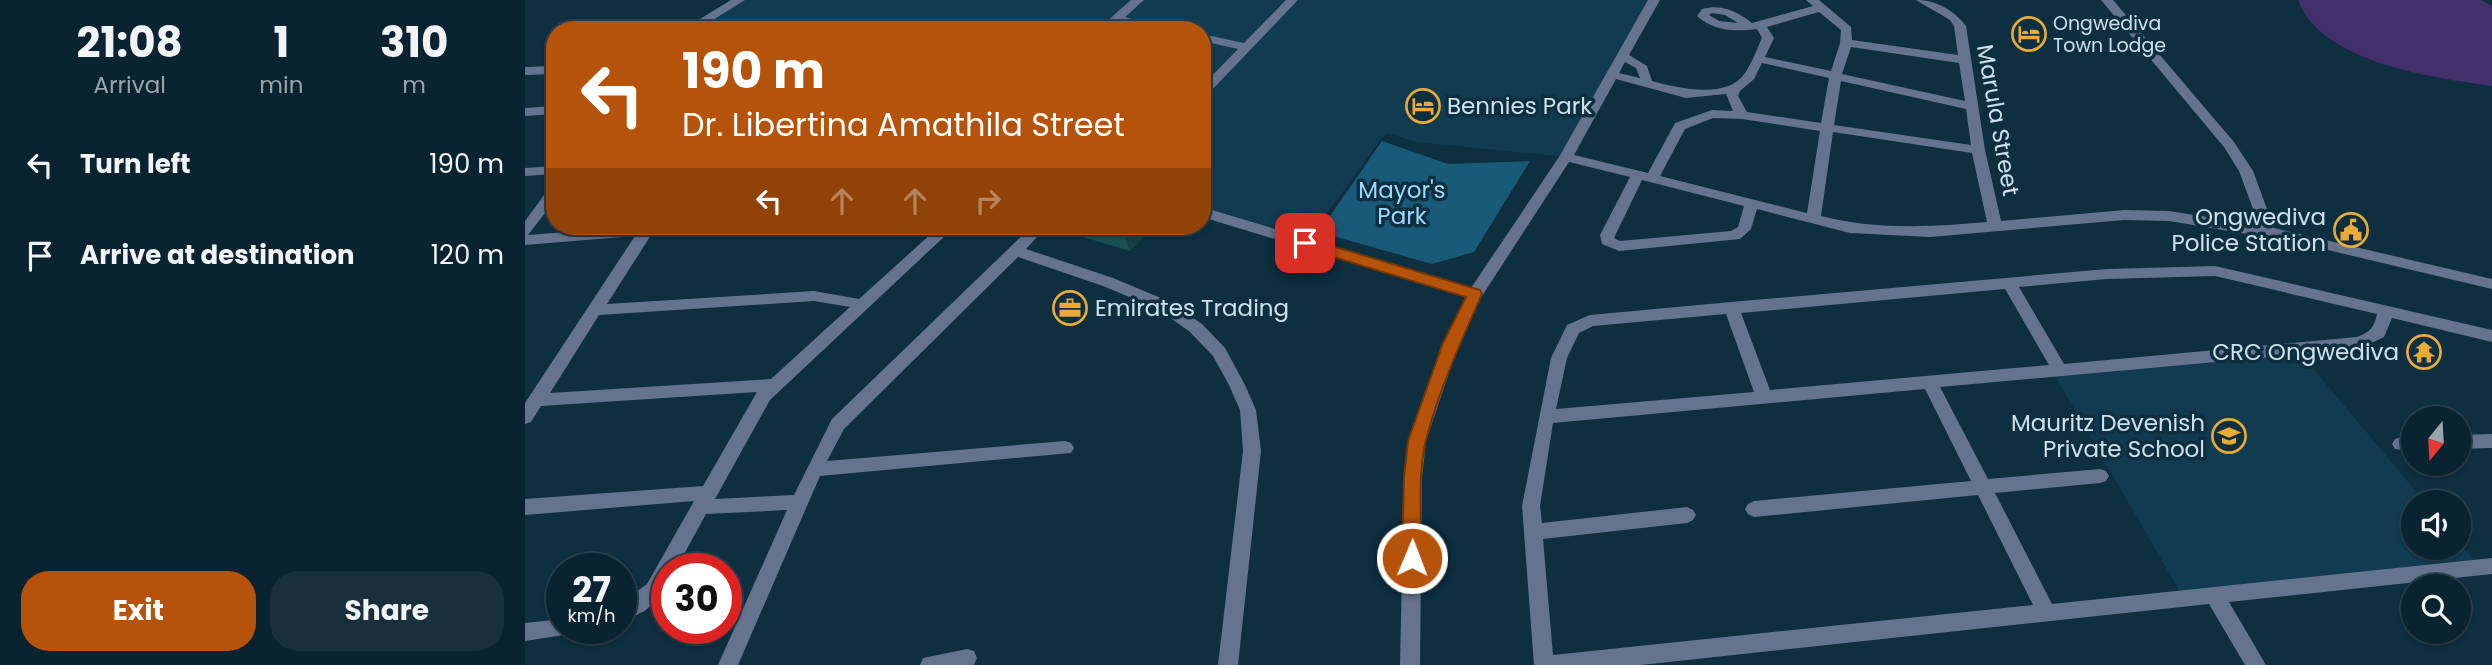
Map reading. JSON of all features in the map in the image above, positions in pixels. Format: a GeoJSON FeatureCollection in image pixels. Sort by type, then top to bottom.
{"type":"FeatureCollection","features":[{"type":"Feature","properties":{"kind":"street"},"geometry":{"type":"LineString","coordinates":[[703,21],[739,0]]}},
{"type":"Feature","properties":{"kind":"street"},"geometry":{"type":"LineString","coordinates":[[1113,21],[1138,0]]}},
{"type":"Feature","properties":{"kind":"street"},"geometry":{"type":"LineString","coordinates":[[1211,84],[1292,0]]}},
{"type":"Feature","properties":{"kind":"street"},"geometry":{"type":"LineString","coordinates":[[1410,665],[1413,477],[1417,441],[1451,343],[1475,294],[1566,157],[1654,0]]}},
{"type":"Feature","properties":{"kind":"street","name":"Marula Street"},"geometry":{"type":"LineString","coordinates":[[1922,0],[1954,18],[1960,26],[1978,149],[1996,225]]}},
{"type":"Feature","properties":{"kind":"street"},"geometry":{"type":"LineString","coordinates":[[2107,0],[2229,145],[2246,172],[2268,232]]}},
{"type":"Feature","properties":{"kind":"street"},"geometry":{"type":"LineString","coordinates":[[1742,116],[1732,96],[1734,90],[1750,76],[1768,38],[1755,26],[1817,3],[1847,29],[1846,43],[1835,77],[1813,220]]}},
{"type":"Feature","properties":{"kind":"street"},"geometry":{"type":"LineString","coordinates":[[1116,18],[1129,21]]}},
{"type":"Feature","properties":{"kind":"street"},"geometry":{"type":"LineString","coordinates":[[1211,39],[1247,47]]}},
{"type":"Feature","properties":{"kind":"street"},"geometry":{"type":"LineString","coordinates":[[1846,43],[1965,60]]}},
{"type":"Feature","properties":{"kind":"street"},"geometry":{"type":"LineString","coordinates":[[1623,56],[1643,66],[1646,83]]}},
{"type":"Feature","properties":{"kind":"street"},"geometry":{"type":"LineString","coordinates":[[1759,59],[1971,106]]}},
{"type":"Feature","properties":{"kind":"street"},"geometry":{"type":"LineString","coordinates":[[525,71],[546,70]]}},
{"type":"Feature","properties":{"kind":"street"},"geometry":{"type":"LineString","coordinates":[[1613,75],[1686,94],[1734,90]]}},
{"type":"Feature","properties":{"kind":"street"},"geometry":{"type":"LineString","coordinates":[[525,112],[546,111]]}},
{"type":"Feature","properties":{"kind":"street"},"geometry":{"type":"LineString","coordinates":[[1752,204],[1744,229],[1735,236],[1619,246],[1607,241],[1607,235],[1679,126],[1712,114],[1978,149]]}},
{"type":"Feature","properties":{"kind":"street"},"geometry":{"type":"LineString","coordinates":[[1566,157],[1850,228],[1930,232],[2123,215],[2204,220],[2268,232],[2492,284]]}},
{"type":"Feature","properties":{"kind":"street"},"geometry":{"type":"LineString","coordinates":[[525,172],[546,171]]}},
{"type":"Feature","properties":{"kind":"street"},"geometry":{"type":"LineString","coordinates":[[525,231],[546,202]]}},
{"type":"Feature","properties":{"kind":"street"},"geometry":{"type":"LineString","coordinates":[[1211,215],[1475,294]]}},
{"type":"Feature","properties":{"kind":"street"},"geometry":{"type":"LineString","coordinates":[[525,240],[592,235]]}},
{"type":"Feature","properties":{"kind":"street"},"geometry":{"type":"LineString","coordinates":[[525,417],[643,235]]}},
{"type":"Feature","properties":{"kind":"street"},"geometry":{"type":"LineString","coordinates":[[637,604],[654,590],[764,395],[939,235]]}},
{"type":"Feature","properties":{"kind":"street"},"geometry":{"type":"LineString","coordinates":[[728,665],[829,438],[851,408],[1030,235]]}},
{"type":"Feature","properties":{"kind":"street"},"geometry":{"type":"LineString","coordinates":[[1014,250],[1163,304],[1196,328],[1219,352],[1237,385],[1248,410],[1252,451],[1228,665]]}},
{"type":"Feature","properties":{"kind":"street"},"geometry":{"type":"LineString","coordinates":[[1545,665],[1531,506],[1546,417],[1565,342],[1573,330],[1590,321],[2107,274],[2215,271],[2492,336]]}},
{"type":"Feature","properties":{"kind":"street"},"geometry":{"type":"LineString","coordinates":[[2010,284],[2059,369]]}},
{"type":"Feature","properties":{"kind":"street"},"geometry":{"type":"LineString","coordinates":[[593,310],[814,296],[861,305]]}},
{"type":"Feature","properties":{"kind":"street"},"geometry":{"type":"LineString","coordinates":[[1731,308],[1764,396]]}},
{"type":"Feature","properties":{"kind":"street"},"geometry":{"type":"LineString","coordinates":[[1546,417],[2359,343],[2377,336],[2382,328],[2385,312]]}},
{"type":"Feature","properties":{"kind":"street"},"geometry":{"type":"LineString","coordinates":[[1929,381],[2046,612]]}},
{"type":"Feature","properties":{"kind":"street"},"geometry":{"type":"LineString","coordinates":[[535,400],[773,385]]}},
{"type":"Feature","properties":{"kind":"street"},"geometry":{"type":"LineString","coordinates":[[2471,442],[2492,441]]}},
{"type":"Feature","properties":{"kind":"street"},"geometry":{"type":"LineString","coordinates":[[814,469],[1065,448]]}},
{"type":"Feature","properties":{"kind":"street"},"geometry":{"type":"LineString","coordinates":[[1754,509],[2100,475]]}},
{"type":"Feature","properties":{"kind":"street"},"geometry":{"type":"LineString","coordinates":[[525,507],[705,500],[800,502]]}},
{"type":"Feature","properties":{"kind":"street"},"geometry":{"type":"LineString","coordinates":[[1532,531],[1687,515]]}},
{"type":"Feature","properties":{"kind":"street"},"geometry":{"type":"LineString","coordinates":[[1552,665],[2492,566]]}},
{"type":"Feature","properties":{"kind":"street"},"geometry":{"type":"LineString","coordinates":[[2213,594],[2256,665]]}},
{"type":"Feature","properties":{"kind":"street"},"geometry":{"type":"LineString","coordinates":[[525,632],[546,630]]}},
{"type":"Feature","properties":{"kind":"street"},"geometry":{"type":"LineString","coordinates":[[930,665],[967,658]]}},
{"type":"Feature","properties":{"kind":"shaded area"},"geometry":{"type":"Polygon","coordinates":[[[739,0],[1653,0],[1566,157],[1417,142],[1386,133],[1305,243],[1211,215],[1211,21],[703,21],[739,0]]]}},
{"type":"Feature","properties":{"kind":"shaded area"},"geometry":{"type":"Polygon","coordinates":[[[2298,0],[2481,0],[2492,6],[2492,86],[2412,72],[2354,53],[2330,39],[2311,21],[2298,0]]]}},
{"type":"Feature","properties":{"kind":"shaded area","name":"Mauritz Devenish Private School"},"geometry":{"type":"Polygon","coordinates":[[[2296,348],[2415,490],[2401,490],[2401,560],[2471,560],[2471,557],[2479,567],[2183,597],[2051,369],[2296,348]]]}},
{"type":"Feature","properties":{"kind":"green space","name":"Mayor's Park"},"geometry":{"type":"Polygon","coordinates":[[[1382,141],[1448,164],[1530,161],[1474,252],[1432,264],[1319,232],[1382,141]]]}},
{"type":"Feature","properties":{"kind":"place","name":"Ongwediva Town Lodge"},"geometry":{"type":"Point","coordinates":[2029,34]}},
{"type":"Feature","properties":{"kind":"place","name":"Bennies Park"},"geometry":{"type":"Point","coordinates":[1423,106]}},
{"type":"Feature","properties":{"kind":"place","name":"Ongwediva Police Station"},"geometry":{"type":"Point","coordinates":[2351,230]}},
{"type":"Feature","properties":{"kind":"place","name":"Emirates Trading"},"geometry":{"type":"Point","coordinates":[1070,308]}},
{"type":"Feature","properties":{"kind":"place","name":"CRC Ongwediva"},"geometry":{"type":"Point","coordinates":[2424,352]}},
{"type":"Feature","properties":{"kind":"place","name":"Mauritz Devenish Private School"},"geometry":{"type":"Point","coordinates":[2229,436]}},
{"type":"Feature","properties":{"kind":"route"},"geometry":{"type":"LineString","coordinates":[[1305,243],[1475,294],[1451,343],[1417,441],[1413,477],[1412,558]]}}]}
